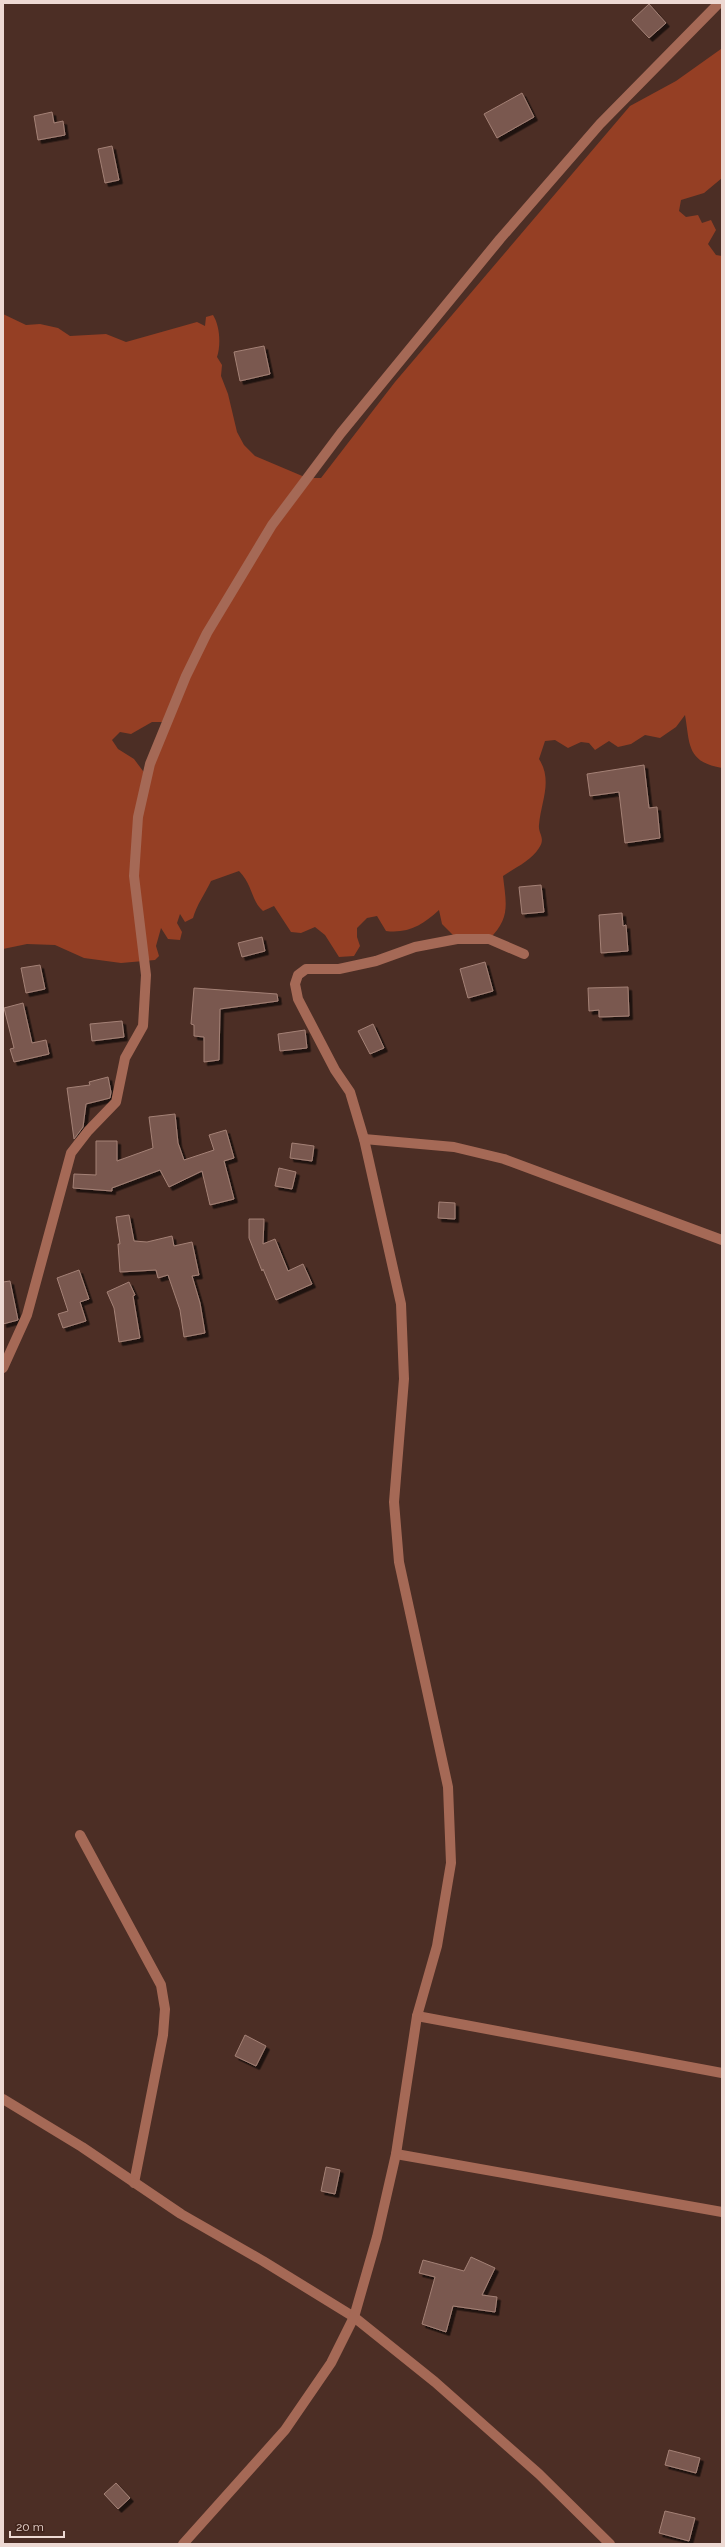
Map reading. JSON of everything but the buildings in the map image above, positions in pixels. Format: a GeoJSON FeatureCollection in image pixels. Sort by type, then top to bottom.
{"type":"FeatureCollection","features":[{"type":"Feature","properties":{"kind":"street"},"geometry":{"type":"LineString","coordinates":[[3,1368],[27,1315],[71,1153],[88,1131],[116,1102],[126,1058],[143,1026],[146,975],[134,876],[138,816],[150,764],[186,676],[207,633],[272,525],[346,427],[500,239],[600,124],[719,3]]}},
{"type":"Feature","properties":{"kind":"street"},"geometry":{"type":"LineString","coordinates":[[183,2544],[285,2430],[331,2363],[354,2317],[377,2237],[396,2154],[417,2016],[437,1946],[451,1863],[448,1787],[399,1562],[394,1502],[404,1379],[400,1304],[364,1139],[350,1092],[335,1070],[298,999],[295,984],[298,975],[306,970],[339,969],[376,960],[415,947],[457,940],[489,940],[524,954]]}},
{"type":"Feature","properties":{"kind":"street"},"geometry":{"type":"LineString","coordinates":[[364,1139],[454,1147],[504,1159],[722,1240]]}},
{"type":"Feature","properties":{"kind":"street"},"geometry":{"type":"LineString","coordinates":[[80,1835],[161,1985],[165,2009],[163,2035],[134,2183]]}},
{"type":"Feature","properties":{"kind":"street"},"geometry":{"type":"LineString","coordinates":[[417,2016],[722,2073]]}},
{"type":"Feature","properties":{"kind":"street"},"geometry":{"type":"LineString","coordinates":[[3,2099],[82,2147],[181,2214],[263,2261],[354,2317],[436,2382],[539,2474],[610,2544]]}},
{"type":"Feature","properties":{"kind":"street"},"geometry":{"type":"LineString","coordinates":[[396,2154],[722,2212]]}},
{"type":"Feature","properties":{"kind":"shaded area"},"geometry":{"type":"Polygon","coordinates":[[[721,49],[722,178],[704,193],[681,200],[679,211],[686,217],[698,215],[702,223],[711,220],[716,230],[708,244],[716,255],[722,256],[722,768],[710,765],[696,756],[689,742],[685,715],[676,727],[660,738],[645,735],[631,744],[618,747],[609,741],[595,750],[589,743],[581,742],[568,748],[555,740],[545,741],[539,759],[543,767],[546,783],[539,825],[542,839],[541,845],[532,857],[503,876],[506,902],[504,917],[501,924],[489,939],[457,939],[442,924],[439,910],[427,920],[415,927],[394,932],[386,931],[377,916],[367,918],[357,928],[357,937],[360,946],[354,956],[339,957],[325,935],[315,927],[301,933],[291,932],[274,906],[263,911],[256,902],[244,876],[239,871],[211,881],[193,918],[185,922],[180,914],[177,923],[182,932],[180,940],[168,939],[161,928],[156,946],[159,956],[155,960],[121,963],[84,958],[55,945],[27,944],[3,949],[3,314],[26,325],[40,324],[58,328],[70,336],[106,334],[126,342],[197,322],[205,326],[206,317],[213,315],[218,330],[219,341],[217,357],[222,365],[221,376],[228,394],[237,432],[244,445],[255,456],[307,478],[321,478],[395,382],[630,106],[676,81],[721,49]],[[152,722],[131,734],[120,732],[112,740],[118,749],[134,759],[146,775],[167,722],[152,722]]]}}]}
